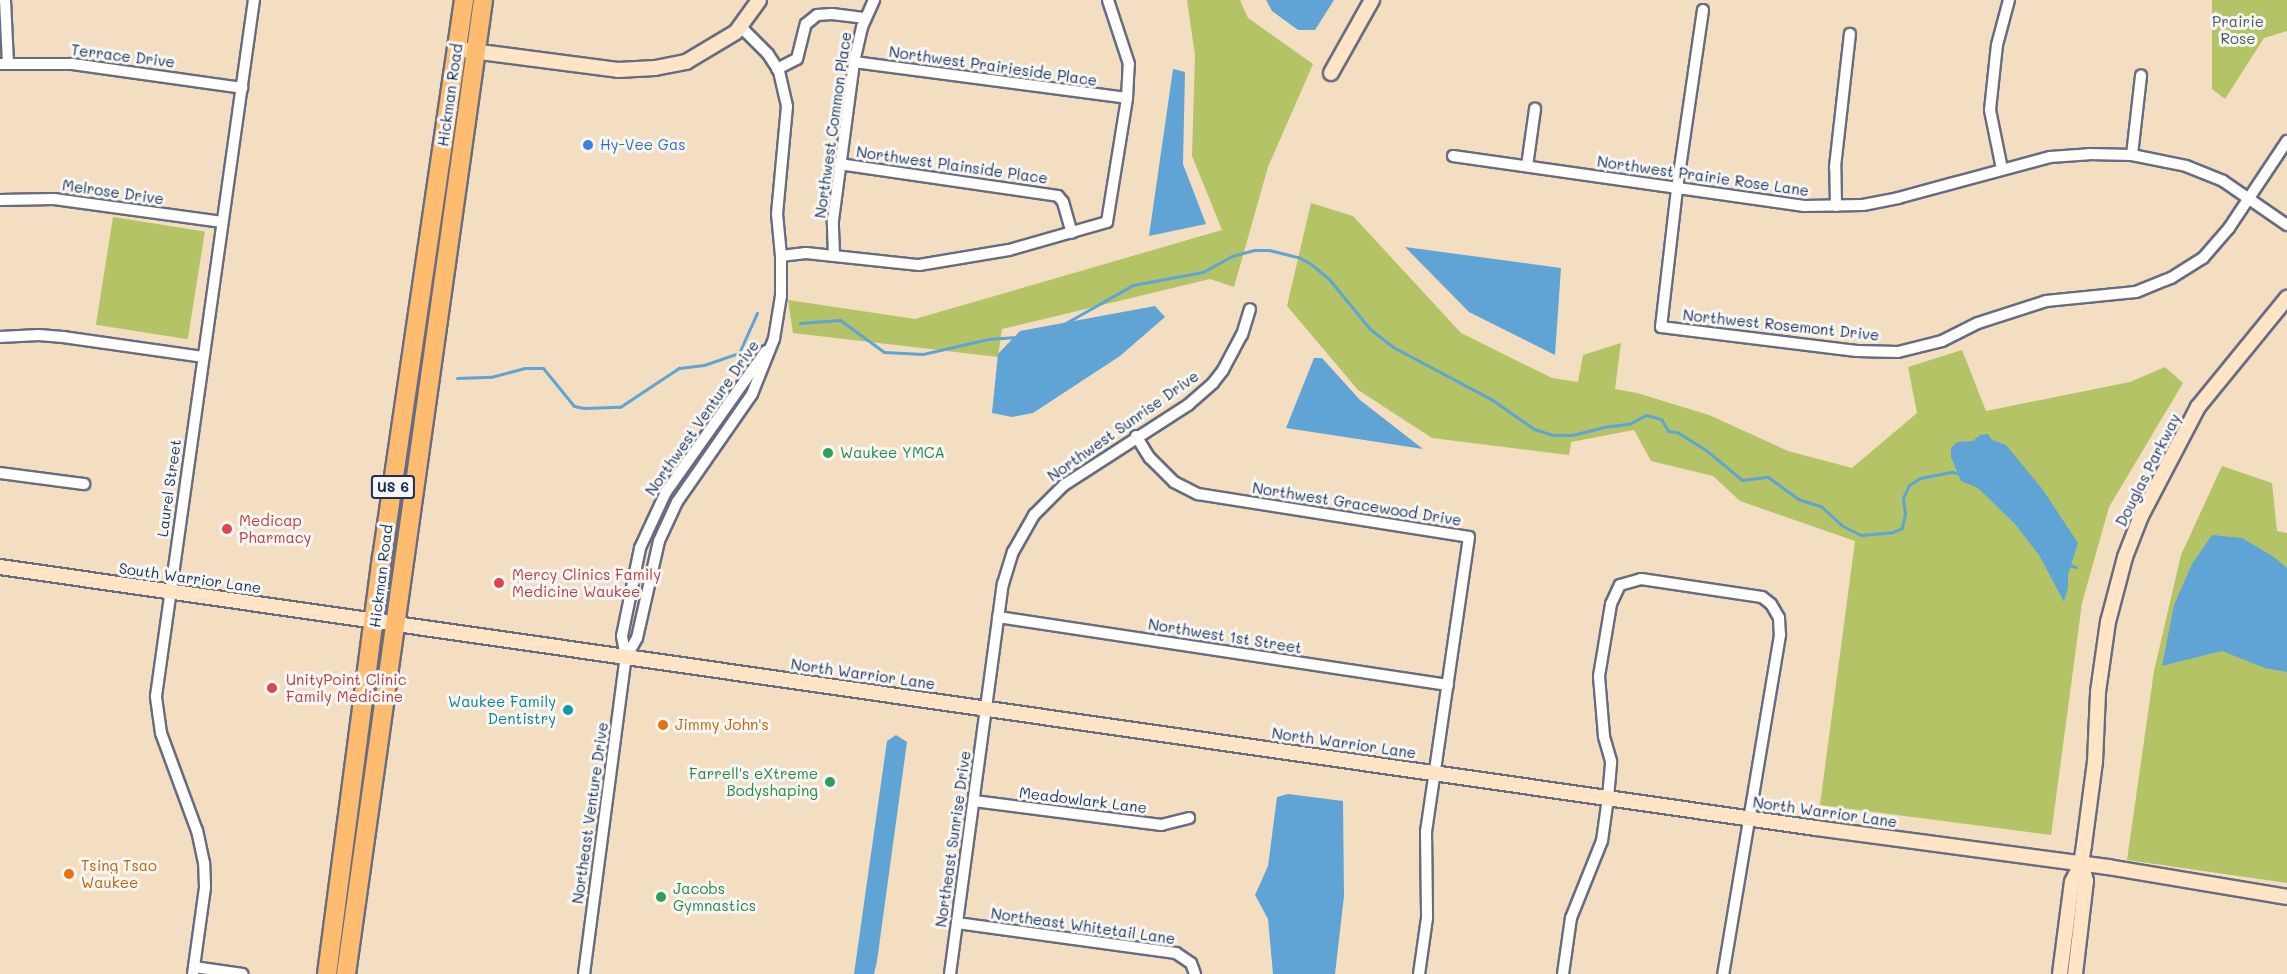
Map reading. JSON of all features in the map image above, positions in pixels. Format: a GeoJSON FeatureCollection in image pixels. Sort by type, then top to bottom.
{"type":"FeatureCollection","features":[{"type":"Feature","properties":{"kind":"highway","name":"Hickman Road"},"geometry":{"type":"LineString","coordinates":[[346,974],[396,624],[466,49],[464,0]]}},
{"type":"Feature","properties":{"kind":"highway","name":"Hickman Road"},"geometry":{"type":"LineString","coordinates":[[327,974],[375,622],[466,49],[483,0]]}},
{"type":"Feature","properties":{"kind":"street"},"geometry":{"type":"LineString","coordinates":[[4,63],[5,0]]}},
{"type":"Feature","properties":{"kind":"street","name":"Laurel Street"},"geometry":{"type":"LineString","coordinates":[[193,971],[205,887],[204,863],[197,831],[161,733],[156,696],[254,0]]}},
{"type":"Feature","properties":{"kind":"street"},"geometry":{"type":"LineString","coordinates":[[466,49],[618,70],[655,68],[686,62],[741,27],[759,0]]}},
{"type":"Feature","properties":{"kind":"street","name":"Northwest Common Place"},"geometry":{"type":"LineString","coordinates":[[834,256],[833,220],[854,62],[861,28],[874,0]]}},
{"type":"Feature","properties":{"kind":"street"},"geometry":{"type":"LineString","coordinates":[[781,256],[806,253],[919,264],[1010,250],[1107,222],[1110,219],[1127,98],[1129,64],[1108,0]]}},
{"type":"Feature","properties":{"kind":"street"},"geometry":{"type":"LineString","coordinates":[[1331,73],[1372,0]]}},
{"type":"Feature","properties":{"kind":"street"},"geometry":{"type":"LineString","coordinates":[[2002,169],[1990,110],[1997,45],[2009,0]]}},
{"type":"Feature","properties":{"kind":"street"},"geometry":{"type":"LineString","coordinates":[[1677,189],[1703,10]]}},
{"type":"Feature","properties":{"kind":"street"},"geometry":{"type":"LineString","coordinates":[[777,69],[797,58],[806,24],[817,15],[831,14],[866,18]]}},
{"type":"Feature","properties":{"kind":"street","name":"Northwest Venture Drive"},"geometry":{"type":"LineString","coordinates":[[626,657],[638,638],[659,541],[677,502],[753,394],[774,339],[781,296],[781,256],[777,214],[787,106],[785,89],[777,69],[768,54],[741,27]]}},
{"type":"Feature","properties":{"kind":"street"},"geometry":{"type":"LineString","coordinates":[[1836,206],[1835,167],[1850,34]]}},
{"type":"Feature","properties":{"kind":"street","name":"Northwest Prairieside Place"},"geometry":{"type":"LineString","coordinates":[[854,62],[1127,98]]}},
{"type":"Feature","properties":{"kind":"street","name":"Terrace Drive"},"geometry":{"type":"LineString","coordinates":[[4,63],[72,64],[242,88]]}},
{"type":"Feature","properties":{"kind":"street"},"geometry":{"type":"LineString","coordinates":[[2132,155],[2141,76]]}},
{"type":"Feature","properties":{"kind":"street"},"geometry":{"type":"LineString","coordinates":[[1527,166],[1536,109]]}},
{"type":"Feature","properties":{"kind":"street","name":"Northwest Rosemont Drive"},"geometry":{"type":"LineString","coordinates":[[1677,189],[1660,327],[1857,351],[1898,352],[1920,348],[2015,309],[2046,301],[2136,292],[2171,278],[2202,258],[2229,228],[2287,141]]}},
{"type":"Feature","properties":{"kind":"street","name":"Northwest Prairie Rose Lane"},"geometry":{"type":"LineString","coordinates":[[1453,156],[1785,204],[1836,206],[1898,198],[2050,158],[2089,154],[2132,155],[2186,166],[2223,181],[2287,225]]}},
{"type":"Feature","properties":{"kind":"street","name":"Northwest Plainside Place"},"geometry":{"type":"LineString","coordinates":[[839,164],[1052,194],[1058,196],[1063,202],[1072,233]]}},
{"type":"Feature","properties":{"kind":"street","name":"Melrose Drive"},"geometry":{"type":"LineString","coordinates":[[0,200],[63,200],[222,222]]}},
{"type":"Feature","properties":{"kind":"street","name":"Douglas Parkway"},"geometry":{"type":"LineString","coordinates":[[2060,974],[2072,882],[2081,864],[2095,762],[2098,692],[2108,622],[2125,557],[2141,516],[2198,407],[2287,298]]}},
{"type":"Feature","properties":{"kind":"street","name":"Northwest Sunrise Drive"},"geometry":{"type":"LineString","coordinates":[[986,708],[1003,584],[1013,552],[1034,516],[1064,485],[1136,436],[1188,405],[1213,383],[1242,335],[1250,309]]}},
{"type":"Feature","properties":{"kind":"street"},"geometry":{"type":"LineString","coordinates":[[0,337],[39,334],[202,357]]}},
{"type":"Feature","properties":{"kind":"street","name":"Northwest Venture Drive"},"geometry":{"type":"LineString","coordinates":[[626,657],[622,636],[632,577],[640,548],[654,513],[679,472],[774,339]]}},
{"type":"Feature","properties":{"kind":"street","name":"Northwest Gracewood Drive"},"geometry":{"type":"LineString","coordinates":[[1136,436],[1150,458],[1174,482],[1198,494],[1469,537],[1426,831],[1427,918],[1419,974]]}},
{"type":"Feature","properties":{"kind":"street"},"geometry":{"type":"LineString","coordinates":[[0,473],[84,484]]}},
{"type":"Feature","properties":{"kind":"street","name":"South Warrior Lane"},"geometry":{"type":"LineString","coordinates":[[0,567],[396,624]]}},
{"type":"Feature","properties":{"kind":"street"},"geometry":{"type":"LineString","coordinates":[[1563,974],[1570,918],[1602,841],[1608,798],[1611,761],[1605,736],[1599,676],[1611,604],[1620,585],[1641,579],[1762,597],[1772,604],[1779,618],[1780,634],[1723,974]]}},
{"type":"Feature","properties":{"kind":"street","name":"Northwest 1st Street"},"geometry":{"type":"LineString","coordinates":[[998,617],[1448,685]]}},
{"type":"Feature","properties":{"kind":"street","name":"North Warrior Lane"},"geometry":{"type":"LineString","coordinates":[[396,624],[2081,864],[2287,897]]}},
{"type":"Feature","properties":{"kind":"street","name":"Northeast Venture Drive"},"geometry":{"type":"LineString","coordinates":[[584,974],[626,657]]}},
{"type":"Feature","properties":{"kind":"street","name":"Northeast Sunrise Drive"},"geometry":{"type":"LineString","coordinates":[[950,974],[986,708]]}},
{"type":"Feature","properties":{"kind":"street","name":"Meadowlark Lane"},"geometry":{"type":"LineString","coordinates":[[974,801],[1161,825],[1189,818]]}},
{"type":"Feature","properties":{"kind":"street","name":"Douglas Parkway"},"geometry":{"type":"LineString","coordinates":[[2075,974],[2086,881],[2081,864]]}},
{"type":"Feature","properties":{"kind":"street","name":"Northeast Whitetail Lane"},"geometry":{"type":"LineString","coordinates":[[957,923],[1176,953],[1191,963],[1195,974]]}},
{"type":"Feature","properties":{"kind":"street"},"geometry":{"type":"LineString","coordinates":[[193,971],[243,974]]}},
{"type":"Feature","properties":{"kind":"green space"},"geometry":{"type":"Polygon","coordinates":[[[1187,0],[1240,0],[1248,18],[1313,64],[1268,167],[1234,287],[1210,279],[1002,329],[998,357],[793,333],[788,300],[915,319],[1222,230],[1192,156],[1195,55],[1187,0]]]}},
{"type":"Feature","properties":{"kind":"green space","name":"Prairie Rose"},"geometry":{"type":"Polygon","coordinates":[[[2212,0],[2287,0],[2287,31],[2264,38],[2225,99],[2212,89],[2212,0]]]}},
{"type":"Feature","properties":{"kind":"green space"},"geometry":{"type":"Polygon","coordinates":[[[1311,203],[1353,216],[1461,333],[1552,378],[1578,382],[1583,355],[1621,343],[1615,389],[1637,393],[1709,415],[1788,451],[1852,468],[1917,413],[1908,367],[1962,350],[1986,411],[2130,382],[2165,367],[2183,383],[2109,507],[2082,603],[2051,835],[1820,805],[1855,541],[1740,501],[1713,476],[1651,461],[1634,430],[1571,442],[1569,455],[1432,438],[1358,390],[1287,306],[1311,203]]]}},
{"type":"Feature","properties":{"kind":"green space"},"geometry":{"type":"Polygon","coordinates":[[[113,217],[205,232],[188,339],[96,325],[113,217]]]}},
{"type":"Feature","properties":{"kind":"green space"},"geometry":{"type":"Polygon","coordinates":[[[2222,466],[2272,483],[2277,531],[2287,533],[2287,883],[2127,860],[2154,671],[2181,555],[2222,466]]]}},
{"type":"Feature","properties":{"kind":"water"},"geometry":{"type":"Polygon","coordinates":[[[1266,0],[1334,0],[1315,30],[1298,30],[1272,11],[1266,0]]]}},
{"type":"Feature","properties":{"kind":"water"},"geometry":{"type":"Polygon","coordinates":[[[1173,69],[1185,72],[1183,164],[1206,224],[1149,236],[1173,69]]]}},
{"type":"Feature","properties":{"kind":"water"},"geometry":{"type":"Polygon","coordinates":[[[1405,247],[1561,268],[1555,355],[1469,312],[1405,247]]]}},
{"type":"Feature","properties":{"kind":"water"},"geometry":{"type":"Polygon","coordinates":[[[1155,306],[1165,317],[1120,356],[1033,413],[1012,417],[992,413],[998,354],[1020,331],[1155,306]]]}},
{"type":"Feature","properties":{"kind":"water"},"geometry":{"type":"Polygon","coordinates":[[[1314,358],[1322,358],[1360,400],[1423,449],[1286,428],[1314,358]]]}},
{"type":"Feature","properties":{"kind":"water"},"geometry":{"type":"Polygon","coordinates":[[[1988,434],[1992,440],[2006,445],[2043,490],[2078,543],[2068,575],[2064,602],[2039,555],[2015,524],[1978,488],[1961,481],[1951,457],[1951,448],[1957,442],[1973,441],[1980,435],[1988,434]]]}},
{"type":"Feature","properties":{"kind":"water"},"geometry":{"type":"Polygon","coordinates":[[[2212,535],[2242,538],[2274,557],[2287,568],[2287,672],[2265,668],[2222,651],[2162,666],[2174,605],[2192,564],[2212,535]]]}},
{"type":"Feature","properties":{"kind":"water"},"geometry":{"type":"Polygon","coordinates":[[[896,735],[907,742],[877,961],[874,974],[854,974],[887,741],[896,735]]]}},
{"type":"Feature","properties":{"kind":"water"},"geometry":{"type":"Polygon","coordinates":[[[1288,794],[1343,801],[1344,896],[1335,974],[1273,974],[1268,919],[1255,895],[1268,866],[1277,797],[1288,794]]]}},
{"type":"Feature","properties":{"kind":"waterway"},"geometry":{"type":"LineString","coordinates":[[1064,324],[1133,285],[1203,272],[1232,256],[1254,250],[1269,250],[1298,257],[1311,264],[1329,279],[1370,329],[1393,347],[1491,399],[1534,429],[1553,435],[1572,435],[1603,427],[1629,424],[1646,415],[1661,419],[1668,431],[1677,432],[1706,450],[1742,480],[1768,477],[1798,499],[1822,507],[1841,525],[1861,535],[1893,532],[1902,528],[1905,514],[1903,498],[1909,485],[1920,478],[1952,472],[1961,474]]}},
{"type":"Feature","properties":{"kind":"waterway"},"geometry":{"type":"LineString","coordinates":[[457,378],[491,377],[524,368],[543,368],[574,406],[620,407],[679,368],[704,365],[739,353],[757,313]]}},
{"type":"Feature","properties":{"kind":"waterway"},"geometry":{"type":"LineString","coordinates":[[800,323],[840,320],[884,352],[923,354],[988,339],[1017,337]]}},
{"type":"Feature","properties":{"kind":"waterway"},"geometry":{"type":"LineString","coordinates":[[2068,565],[2076,567]]}},
{"type":"Feature","properties":{"kind":"place","name":"Hy-Vee Gas"},"geometry":{"type":"Point","coordinates":[588,145]}},
{"type":"Feature","properties":{"kind":"place","name":"Waukee YMCA"},"geometry":{"type":"Point","coordinates":[828,453]}},
{"type":"Feature","properties":{"kind":"place","name":"Medicap Pharmacy"},"geometry":{"type":"Point","coordinates":[227,529]}},
{"type":"Feature","properties":{"kind":"place","name":"Mercy Clinics Family Medicine Waukee"},"geometry":{"type":"Point","coordinates":[499,583]}},
{"type":"Feature","properties":{"kind":"place","name":"UnityPoint Clinic Family Medicine"},"geometry":{"type":"Point","coordinates":[272,688]}},
{"type":"Feature","properties":{"kind":"place","name":"Waukee Family Dentistry"},"geometry":{"type":"Point","coordinates":[568,710]}},
{"type":"Feature","properties":{"kind":"place","name":"Jimmy John's"},"geometry":{"type":"Point","coordinates":[663,725]}},
{"type":"Feature","properties":{"kind":"place","name":"Farrell's eXtreme Bodyshaping"},"geometry":{"type":"Point","coordinates":[830,782]}},
{"type":"Feature","properties":{"kind":"place","name":"Tsing Tsao Waukee"},"geometry":{"type":"Point","coordinates":[69,874]}},
{"type":"Feature","properties":{"kind":"place","name":"Jacobs Gymnastics"},"geometry":{"type":"Point","coordinates":[661,897]}}]}
